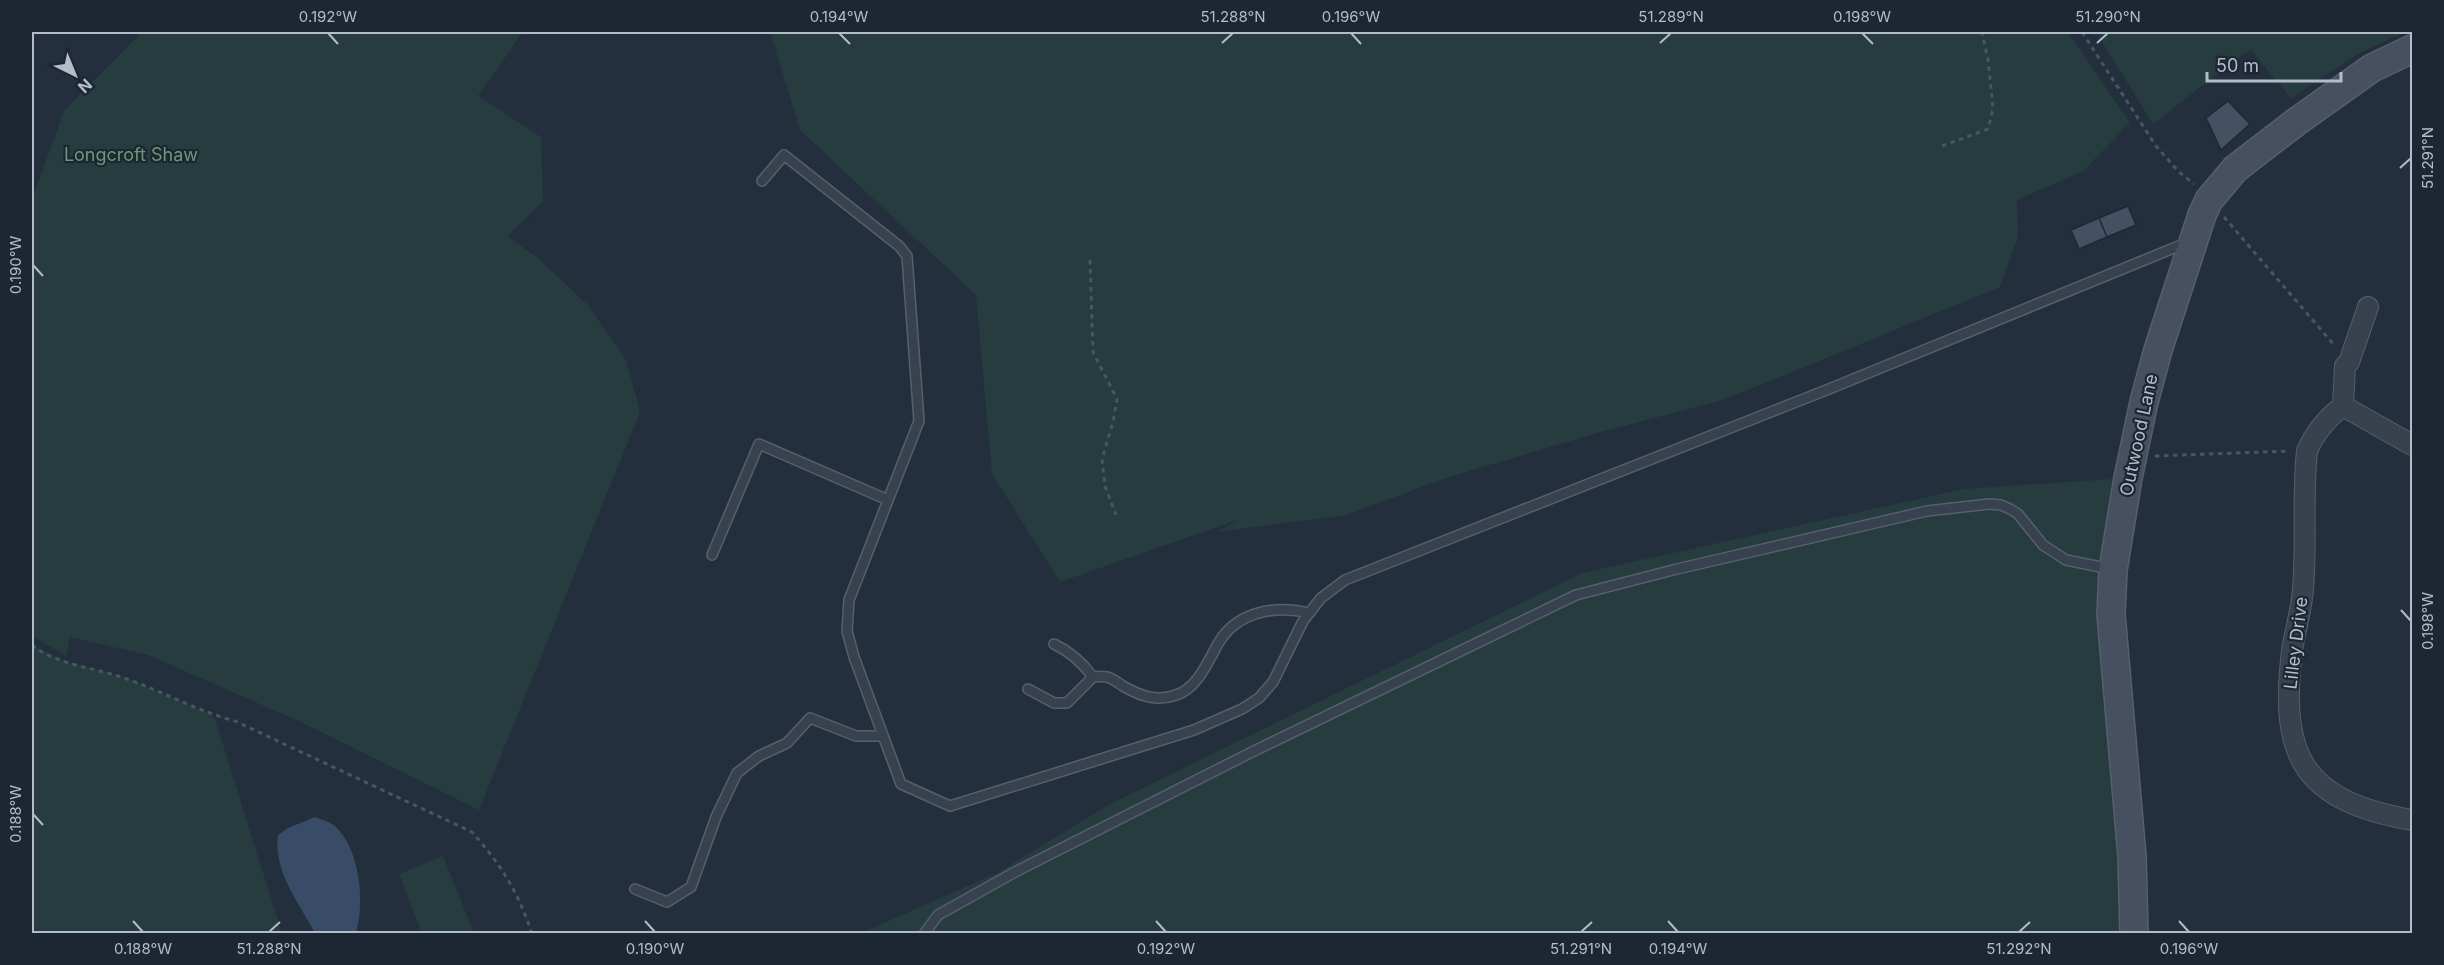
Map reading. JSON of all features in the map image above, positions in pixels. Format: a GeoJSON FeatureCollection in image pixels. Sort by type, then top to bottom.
{"type":"FeatureCollection","features":[{"type":"Feature","properties":{"kind":"main road","name":"Outwood Lane"},"geometry":{"type":"LineString","coordinates":[[2134,933],[2132,856],[2110,614],[2113,570],[2132,456],[2158,350],[2209,200],[2235,168],[2372,68],[2412,49]]}},
{"type":"Feature","properties":{"kind":"street"},"geometry":{"type":"LineString","coordinates":[[2368,307],[2349,362],[2345,366],[2343,406],[2412,445]]}},
{"type":"Feature","properties":{"kind":"street","name":"Lilley Drive"},"geometry":{"type":"LineString","coordinates":[[2343,406],[2331,415],[2312,439],[2307,451],[2303,588],[2292,652],[2288,714],[2291,733],[2305,768],[2316,782],[2339,798],[2365,810],[2412,820]]}},
{"type":"Feature","properties":{"kind":"lane"},"geometry":{"type":"LineString","coordinates":[[762,181],[784,155],[899,246],[908,256],[920,421],[849,600],[847,631],[854,657],[901,784],[950,806],[1194,730],[1242,709],[1259,698],[1273,682],[1309,613],[1321,598],[1345,580],[1829,389],[2194,240]]}},
{"type":"Feature","properties":{"kind":"lane"},"geometry":{"type":"LineString","coordinates":[[712,555],[759,444],[888,500]]}},
{"type":"Feature","properties":{"kind":"lane"},"geometry":{"type":"LineString","coordinates":[[924,933],[938,915],[1015,872],[1254,751],[1576,595],[1927,511],[1989,504],[2001,505],[2018,514],[2043,545],[2066,560],[2113,570]]}},
{"type":"Feature","properties":{"kind":"lane"},"geometry":{"type":"LineString","coordinates":[[1028,689],[1054,703],[1067,703],[1093,677],[1108,677],[1147,697],[1162,699],[1179,695],[1196,681],[1231,627],[1250,615],[1270,609],[1289,608],[1309,613]]}},
{"type":"Feature","properties":{"kind":"lane"},"geometry":{"type":"LineString","coordinates":[[1054,644],[1068,651],[1083,664],[1093,677]]}},
{"type":"Feature","properties":{"kind":"lane"},"geometry":{"type":"LineString","coordinates":[[635,889],[667,902],[691,887],[716,817],[737,773],[759,756],[787,742],[810,718],[856,736],[883,736]]}},
{"type":"Feature","properties":{"kind":"path"},"geometry":{"type":"LineString","coordinates":[[1941,146],[1988,129],[1993,109],[1988,60],[1982,32]]}},
{"type":"Feature","properties":{"kind":"path"},"geometry":{"type":"LineString","coordinates":[[2082,32],[2156,146],[2179,171],[2202,189],[2349,362]]}},
{"type":"Feature","properties":{"kind":"path"},"geometry":{"type":"LineString","coordinates":[[1090,260],[1093,352],[1117,399],[1102,459],[1105,486],[1116,515]]}},
{"type":"Feature","properties":{"kind":"path"},"geometry":{"type":"LineString","coordinates":[[2132,456],[2307,451]]}},
{"type":"Feature","properties":{"kind":"path"},"geometry":{"type":"LineString","coordinates":[[32,645],[65,661],[126,678],[209,714],[235,720],[471,832],[499,863],[524,910],[532,933]]}},
{"type":"Feature","properties":{"kind":"green space","name":"Longcroft Shaw"},"geometry":{"type":"Polygon","coordinates":[[[142,32],[523,32],[478,96],[541,137],[543,202],[507,236],[538,258],[587,304],[626,360],[640,412],[479,810],[301,722],[148,655],[70,637],[66,656],[32,636],[32,199],[64,111],[142,32]]]}},
{"type":"Feature","properties":{"kind":"green space"},"geometry":{"type":"Polygon","coordinates":[[[770,32],[2068,32],[2130,123],[2083,171],[2017,200],[2018,236],[2000,287],[1726,399],[1601,432],[1446,478],[1346,515],[1218,532],[1240,519],[1060,582],[992,474],[976,295],[800,130],[770,32]]]}},
{"type":"Feature","properties":{"kind":"green space"},"geometry":{"type":"Polygon","coordinates":[[[2096,32],[2405,32],[2358,54],[2291,98],[2251,50],[2153,124],[2096,32]]]}},
{"type":"Feature","properties":{"kind":"green space"},"geometry":{"type":"Polygon","coordinates":[[[2128,478],[2113,570],[2134,933],[859,934],[997,873],[1110,804],[1582,573],[1964,489],[2128,478]]]}},
{"type":"Feature","properties":{"kind":"green space"},"geometry":{"type":"Polygon","coordinates":[[[32,645],[65,661],[126,678],[209,714],[215,719],[282,933],[32,933],[32,645]]]}},
{"type":"Feature","properties":{"kind":"green space"},"geometry":{"type":"Polygon","coordinates":[[[443,856],[474,933],[422,933],[399,874],[443,856]]]}},
{"type":"Feature","properties":{"kind":"water"},"geometry":{"type":"Polygon","coordinates":[[[315,817],[336,827],[351,849],[360,892],[359,921],[356,933],[315,933],[283,874],[277,848],[278,835],[288,828],[315,817]]]}},
{"type":"Feature","properties":{"kind":"building"},"geometry":{"type":"Polygon","coordinates":[[[2228,101],[2250,124],[2221,150],[2206,118],[2228,101]]]}},
{"type":"Feature","properties":{"kind":"building"},"geometry":{"type":"Polygon","coordinates":[[[2128,206],[2136,225],[2107,237],[2099,218],[2128,206]]]}},
{"type":"Feature","properties":{"kind":"building"},"geometry":{"type":"Polygon","coordinates":[[[2099,218],[2107,237],[2079,249],[2071,230],[2099,218]]]}}]}
